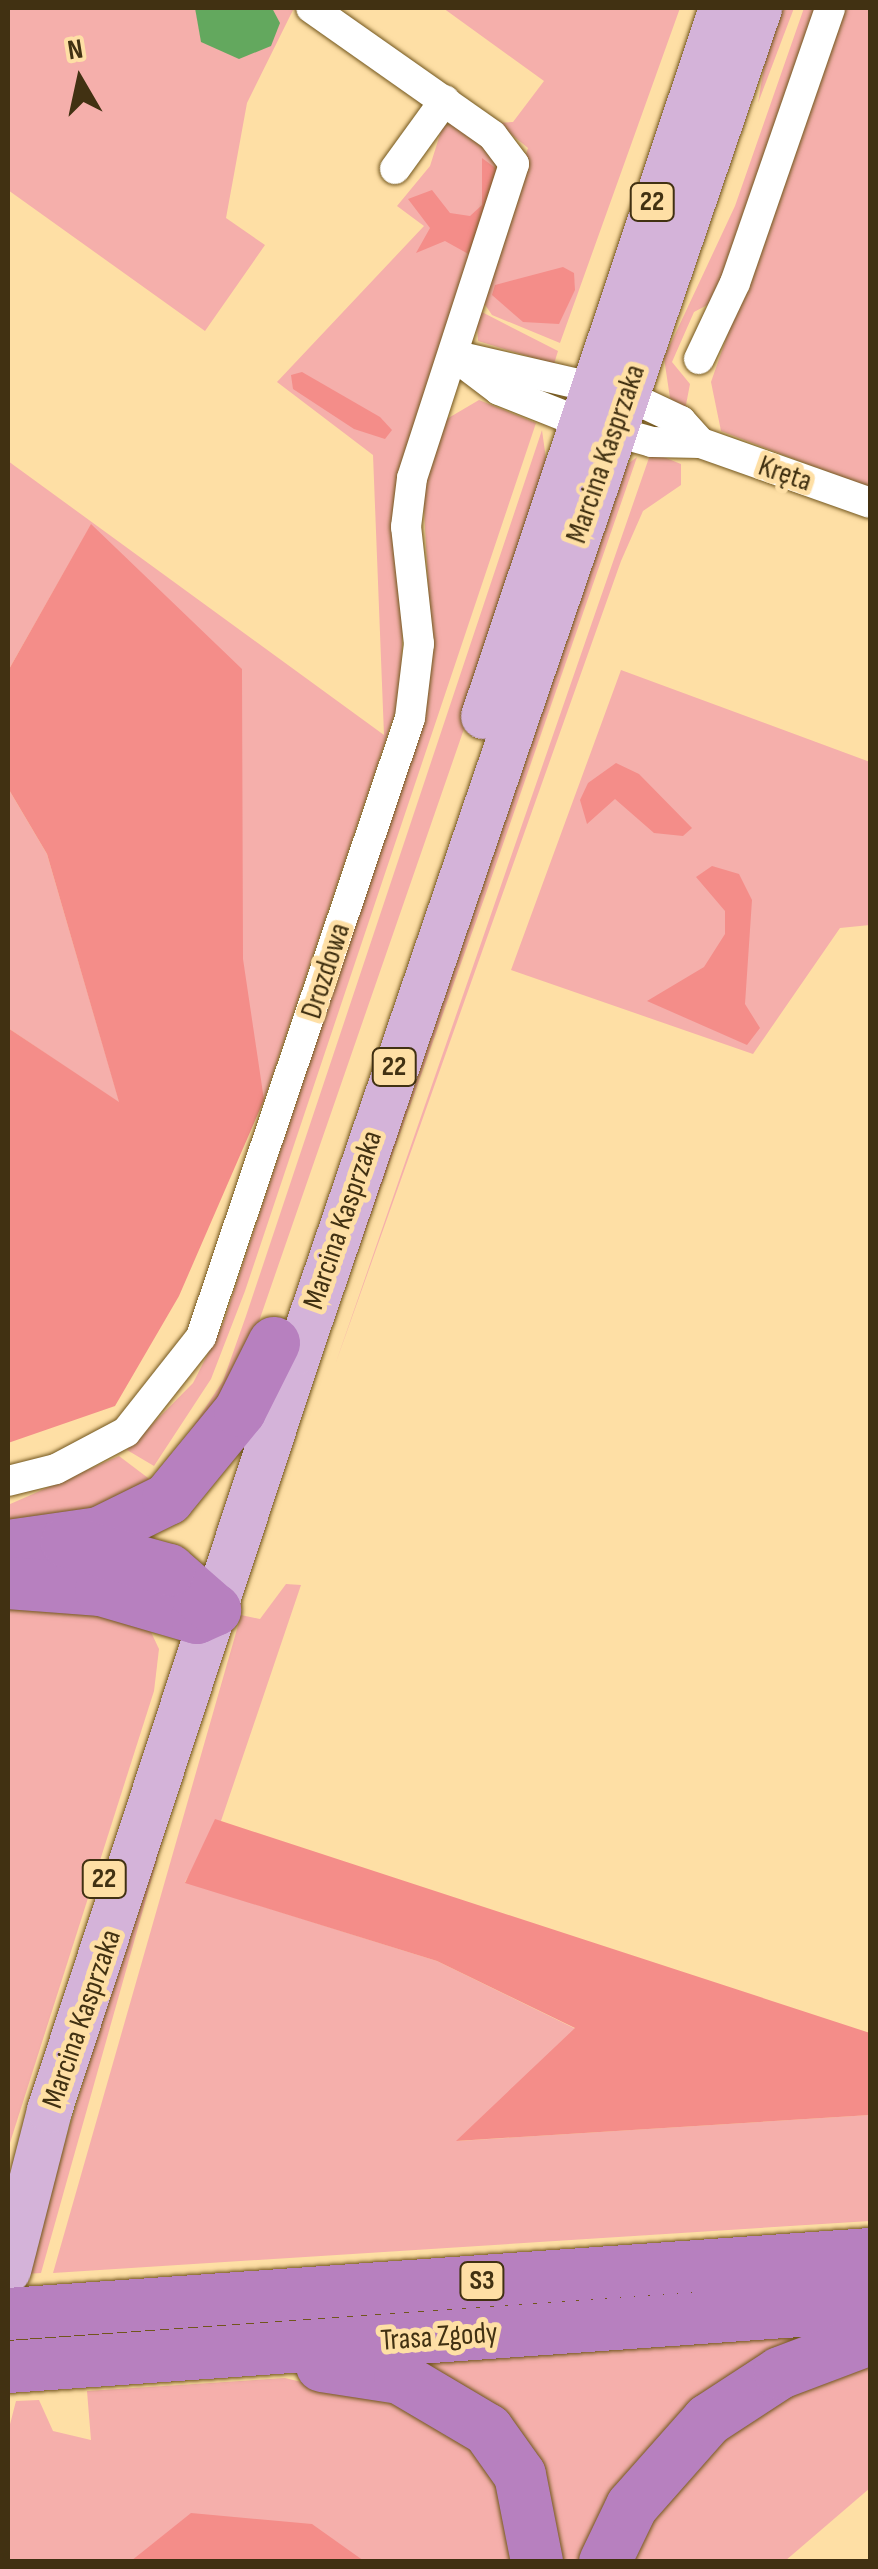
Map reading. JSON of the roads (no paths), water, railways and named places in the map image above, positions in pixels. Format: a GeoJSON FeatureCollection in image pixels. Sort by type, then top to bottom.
{"type":"FeatureCollection","features":[{"type":"Feature","properties":{"kind":"highway"},"geometry":{"type":"LineString","coordinates":[[8,1546],[67,1542],[139,1518],[192,1477],[274,1343]]}},
{"type":"Feature","properties":{"kind":"highway"},"geometry":{"type":"LineString","coordinates":[[67,1542],[141,1558],[199,1605]]}},
{"type":"Feature","properties":{"kind":"highway"},"geometry":{"type":"LineString","coordinates":[[8,1584],[101,1590],[199,1605]]}},
{"type":"Feature","properties":{"kind":"highway","name":"Trasa Zgody"},"geometry":{"type":"LineString","coordinates":[[13,2302],[93,2309],[870,2254]]}},
{"type":"Feature","properties":{"kind":"highway","name":"Trasa Zgody"},"geometry":{"type":"LineString","coordinates":[[8,2368],[870,2306]]}},
{"type":"Feature","properties":{"kind":"highway"},"geometry":{"type":"LineString","coordinates":[[606,2562],[632,2506],[708,2420],[780,2373],[870,2339]]}},
{"type":"Feature","properties":{"kind":"highway"},"geometry":{"type":"LineString","coordinates":[[186,2356],[360,2369],[453,2402],[488,2430],[520,2475],[537,2562]]}},
{"type":"Feature","properties":{"kind":"main road","name":"Marcina Kasprzaka"},"geometry":{"type":"LineString","coordinates":[[8,2173],[601,408],[721,8]]}},
{"type":"Feature","properties":{"kind":"main road","name":"Marcina Kasprzaka"},"geometry":{"type":"LineString","coordinates":[[13,2302],[49,2110],[274,1343],[601,408],[760,8]]}},
{"type":"Feature","properties":{"kind":"street"},"geometry":{"type":"LineString","coordinates":[[311,8],[445,100],[514,164],[452,355]]}},
{"type":"Feature","properties":{"kind":"street"},"geometry":{"type":"LineString","coordinates":[[699,359],[735,283],[830,8]]}},
{"type":"Feature","properties":{"kind":"street"},"geometry":{"type":"LineString","coordinates":[[395,169],[445,100]]}},
{"type":"Feature","properties":{"kind":"street","name":"Kręta"},"geometry":{"type":"LineString","coordinates":[[452,355],[870,503]]}},
{"type":"Feature","properties":{"kind":"street","name":"Drozdowa"},"geometry":{"type":"LineString","coordinates":[[8,1482],[56,1469],[126,1432],[176,1378],[214,1311],[410,718],[419,644],[408,504],[452,355]]}}]}
